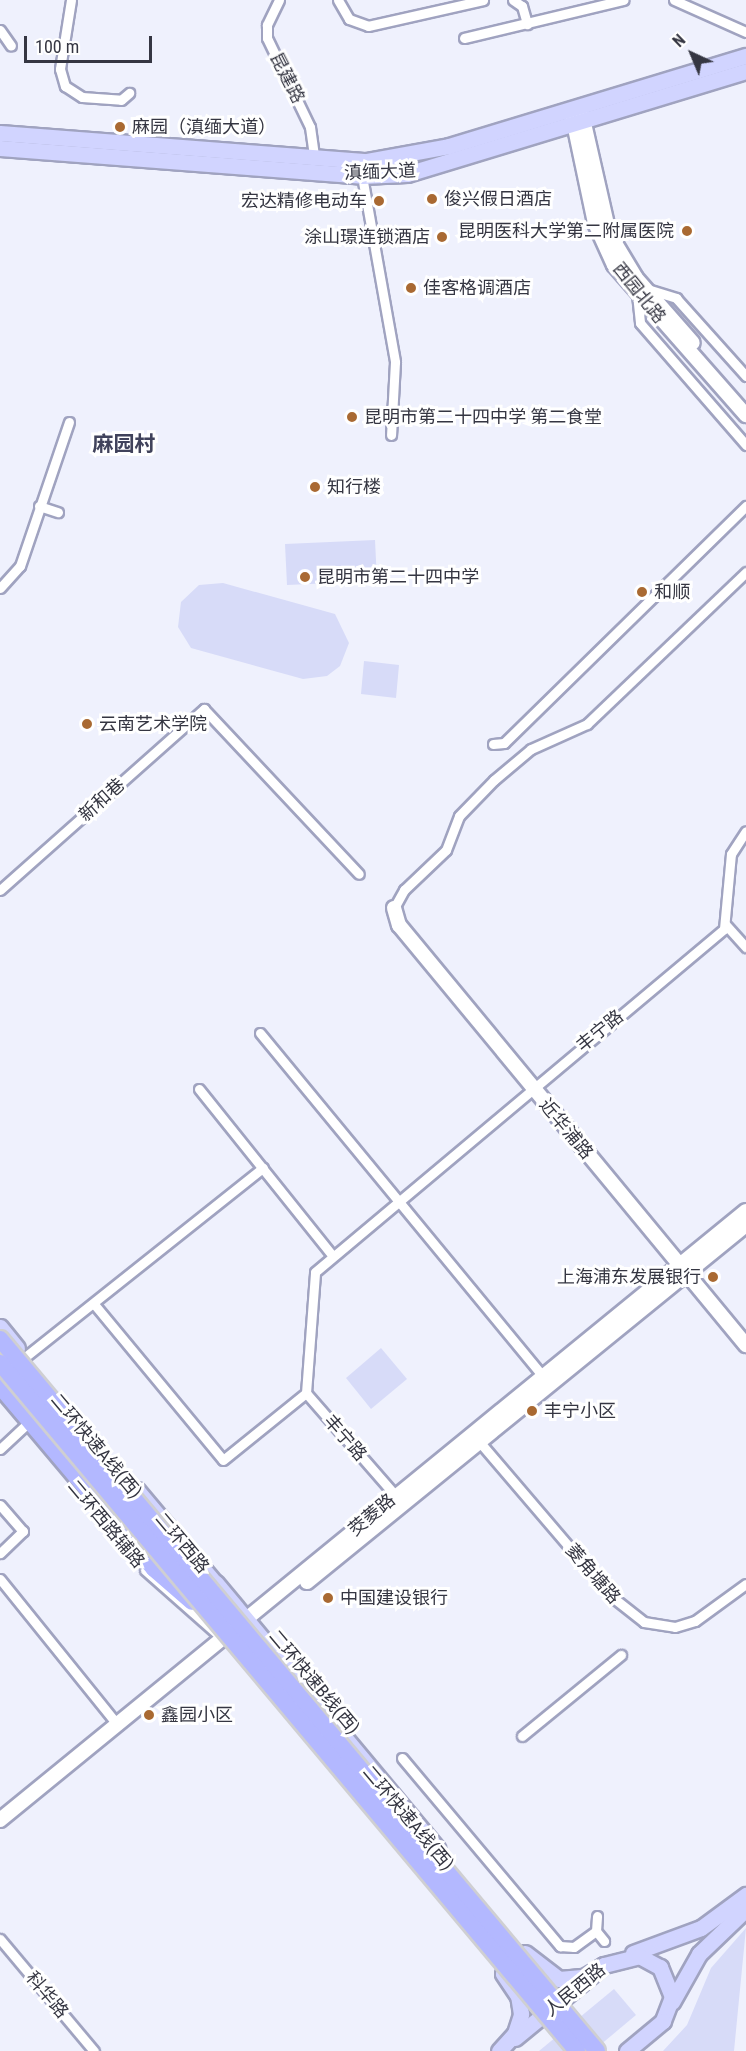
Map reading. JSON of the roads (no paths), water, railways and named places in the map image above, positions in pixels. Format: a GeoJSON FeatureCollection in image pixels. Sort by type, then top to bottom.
{"type":"FeatureCollection","features":[{"type":"Feature","properties":{"kind":"highway","name":"二环快速B线(西)"},"geometry":{"type":"LineString","coordinates":[[0,1339],[597,2051]]}},
{"type":"Feature","properties":{"kind":"highway","name":"二环快速A线(西)"},"geometry":{"type":"LineString","coordinates":[[0,1363],[577,2051]]}},
{"type":"Feature","properties":{"kind":"highway"},"geometry":{"type":"LineString","coordinates":[[0,1386],[124,1534],[192,1602]]}},
{"type":"Feature","properties":{"kind":"main road","name":"滇缅大道"},"geometry":{"type":"LineString","coordinates":[[0,148],[362,176],[407,174],[453,164],[577,115],[746,56]]}},
{"type":"Feature","properties":{"kind":"main road","name":"滇缅大道"},"geometry":{"type":"LineString","coordinates":[[0,133],[314,157],[412,156],[746,71]]}},
{"type":"Feature","properties":{"kind":"main road","name":"二环西路"},"geometry":{"type":"LineString","coordinates":[[0,1327],[216,1583],[237,1632]]}},
{"type":"Feature","properties":{"kind":"main road","name":"二环西路"},"geometry":{"type":"LineString","coordinates":[[0,1375],[192,1602],[237,1632]]}},
{"type":"Feature","properties":{"kind":"main road"},"geometry":{"type":"LineString","coordinates":[[237,1632],[259,1658]]}},
{"type":"Feature","properties":{"kind":"main road"},"geometry":{"type":"LineString","coordinates":[[237,1632],[550,1976],[574,1980],[604,1965]]}},
{"type":"Feature","properties":{"kind":"main road"},"geometry":{"type":"LineString","coordinates":[[237,1632],[520,2000],[518,2028],[499,2051]]}},
{"type":"Feature","properties":{"kind":"main road"},"geometry":{"type":"LineString","coordinates":[[622,1956],[693,1932],[746,1894]]}},
{"type":"Feature","properties":{"kind":"main road"},"geometry":{"type":"LineString","coordinates":[[636,2051],[668,2013],[699,1954],[746,1909]]}},
{"type":"Feature","properties":{"kind":"main road"},"geometry":{"type":"LineString","coordinates":[[469,1933],[489,1935],[495,1926],[492,1914]]}},
{"type":"Feature","properties":{"kind":"main road","name":"人民西路"},"geometry":{"type":"LineString","coordinates":[[499,2051],[604,1965],[622,1956],[639,1956],[660,1967],[671,1989],[668,2013]]}},
{"type":"Feature","properties":{"kind":"main road"},"geometry":{"type":"LineString","coordinates":[[627,2051],[656,2028]]}},
{"type":"Feature","properties":{"kind":"street"},"geometry":{"type":"LineString","coordinates":[[71,0],[60,69],[65,86],[82,97],[121,100],[129,93]]}},
{"type":"Feature","properties":{"kind":"street","name":"昆建路"},"geometry":{"type":"LineString","coordinates":[[279,0],[267,25],[267,38],[310,127],[314,157]]}},
{"type":"Feature","properties":{"kind":"street"},"geometry":{"type":"LineString","coordinates":[[338,0],[349,19],[368,26],[483,0]]}},
{"type":"Feature","properties":{"kind":"street"},"geometry":{"type":"LineString","coordinates":[[513,0],[522,6],[527,24]]}},
{"type":"Feature","properties":{"kind":"street"},"geometry":{"type":"LineString","coordinates":[[464,38],[624,0]]}},
{"type":"Feature","properties":{"kind":"street"},"geometry":{"type":"LineString","coordinates":[[674,0],[746,32]]}},
{"type":"Feature","properties":{"kind":"street"},"geometry":{"type":"LineString","coordinates":[[693,0],[708,14]]}},
{"type":"Feature","properties":{"kind":"street"},"geometry":{"type":"LineString","coordinates":[[0,30],[10,46]]}},
{"type":"Feature","properties":{"kind":"street","name":"西园北路"},"geometry":{"type":"LineString","coordinates":[[577,115],[607,226],[640,291],[746,403]]}},
{"type":"Feature","properties":{"kind":"street"},"geometry":{"type":"LineString","coordinates":[[362,176],[395,362],[391,435]]}},
{"type":"Feature","properties":{"kind":"street"},"geometry":{"type":"LineString","coordinates":[[746,376],[676,298],[640,291],[640,323],[746,445]]}},
{"type":"Feature","properties":{"kind":"street","name":"西园北路"},"geometry":{"type":"LineString","coordinates":[[664,317],[746,416]]}},
{"type":"Feature","properties":{"kind":"street"},"geometry":{"type":"LineString","coordinates":[[0,588],[20,566],[69,422]]}},
{"type":"Feature","properties":{"kind":"street"},"geometry":{"type":"LineString","coordinates":[[39,506],[58,512]]}},
{"type":"Feature","properties":{"kind":"street"},"geometry":{"type":"LineString","coordinates":[[493,744],[504,743],[746,506]]}},
{"type":"Feature","properties":{"kind":"street"},"geometry":{"type":"LineString","coordinates":[[394,908],[404,890],[446,850],[459,816],[494,780],[531,749],[587,724],[746,572]]}},
{"type":"Feature","properties":{"kind":"street","name":"新和巷"},"geometry":{"type":"LineString","coordinates":[[0,890],[204,709],[358,874]]}},
{"type":"Feature","properties":{"kind":"street"},"geometry":{"type":"LineString","coordinates":[[746,831],[731,854],[726,925],[746,947]]}},
{"type":"Feature","properties":{"kind":"street","name":"近华浦路"},"geometry":{"type":"LineString","coordinates":[[394,908],[399,925],[746,1345]]}},
{"type":"Feature","properties":{"kind":"street","name":"丰宁路"},"geometry":{"type":"LineString","coordinates":[[395,1495],[306,1393],[315,1272],[332,1255],[400,1204],[726,925]]}},
{"type":"Feature","properties":{"kind":"street"},"geometry":{"type":"LineString","coordinates":[[260,1033],[542,1375]]}},
{"type":"Feature","properties":{"kind":"street"},"geometry":{"type":"LineString","coordinates":[[199,1089],[332,1255]]}},
{"type":"Feature","properties":{"kind":"street"},"geometry":{"type":"LineString","coordinates":[[26,1357],[263,1168]]}},
{"type":"Feature","properties":{"kind":"street","name":"茭菱路"},"geometry":{"type":"LineString","coordinates":[[0,1830],[237,1632],[682,1269],[746,1211]]}},
{"type":"Feature","properties":{"kind":"street","name":"茭菱路"},"geometry":{"type":"LineString","coordinates":[[0,1820],[237,1632],[395,1495],[476,1436],[542,1375],[682,1269],[746,1225]]}},
{"type":"Feature","properties":{"kind":"street"},"geometry":{"type":"LineString","coordinates":[[93,1304],[223,1460],[306,1393]]}},
{"type":"Feature","properties":{"kind":"street","name":"二环西路辅路"},"geometry":{"type":"LineString","coordinates":[[0,1398],[153,1580],[237,1632]]}},
{"type":"Feature","properties":{"kind":"street"},"geometry":{"type":"LineString","coordinates":[[0,1449],[24,1427]]}},
{"type":"Feature","properties":{"kind":"street","name":"菱角塘路"},"geometry":{"type":"LineString","coordinates":[[476,1436],[611,1596],[644,1623],[675,1627],[695,1622],[746,1584]]}},
{"type":"Feature","properties":{"kind":"street"},"geometry":{"type":"LineString","coordinates":[[0,1505],[23,1531],[0,1553]]}},
{"type":"Feature","properties":{"kind":"street"},"geometry":{"type":"LineString","coordinates":[[0,1579],[118,1725]]}},
{"type":"Feature","properties":{"kind":"street"},"geometry":{"type":"LineString","coordinates":[[522,1736],[621,1655]]}},
{"type":"Feature","properties":{"kind":"street"},"geometry":{"type":"LineString","coordinates":[[402,1758],[554,1941],[574,1947],[596,1931]]}},
{"type":"Feature","properties":{"kind":"street"},"geometry":{"type":"LineString","coordinates":[[597,1916],[596,1931],[604,1941]]}},
{"type":"Feature","properties":{"kind":"street","name":"科华路"},"geometry":{"type":"LineString","coordinates":[[0,1938],[94,2051]]}},
{"type":"Feature","properties":{"kind":"place","name":"麻园（滇缅大道）"},"geometry":{"type":"Point","coordinates":[120,127]}},
{"type":"Feature","properties":{"kind":"place","name":"俊兴假日酒店"},"geometry":{"type":"Point","coordinates":[432,199]}},
{"type":"Feature","properties":{"kind":"place","name":"宏达精修电动车"},"geometry":{"type":"Point","coordinates":[379,201]}},
{"type":"Feature","properties":{"kind":"place","name":"昆明医科大学第二附属医院"},"geometry":{"type":"Point","coordinates":[687,231]}},
{"type":"Feature","properties":{"kind":"place","name":"涂山璟连锁酒店"},"geometry":{"type":"Point","coordinates":[442,237]}},
{"type":"Feature","properties":{"kind":"place","name":"佳客格调酒店"},"geometry":{"type":"Point","coordinates":[411,288]}},
{"type":"Feature","properties":{"kind":"place","name":"昆明市第二十四中学 第二食堂"},"geometry":{"type":"Point","coordinates":[352,417]}},
{"type":"Feature","properties":{"kind":"place","name":"知行楼"},"geometry":{"type":"Point","coordinates":[315,487]}},
{"type":"Feature","properties":{"kind":"place","name":"昆明市第二十四中学"},"geometry":{"type":"Point","coordinates":[305,577]}},
{"type":"Feature","properties":{"kind":"place","name":"和顺"},"geometry":{"type":"Point","coordinates":[642,592]}},
{"type":"Feature","properties":{"kind":"place","name":"云南艺术学院"},"geometry":{"type":"Point","coordinates":[87,724]}},
{"type":"Feature","properties":{"kind":"place","name":"上海浦东发展银行"},"geometry":{"type":"Point","coordinates":[713,1277]}},
{"type":"Feature","properties":{"kind":"place","name":"丰宁小区"},"geometry":{"type":"Point","coordinates":[532,1411]}},
{"type":"Feature","properties":{"kind":"place","name":"中国建设银行"},"geometry":{"type":"Point","coordinates":[328,1598]}},
{"type":"Feature","properties":{"kind":"place","name":"鑫园小区"},"geometry":{"type":"Point","coordinates":[149,1715]}},
{"type":"Feature","properties":{"kind":"district","name":"麻园村"},"geometry":{"type":"Point","coordinates":[124,444]}}]}
